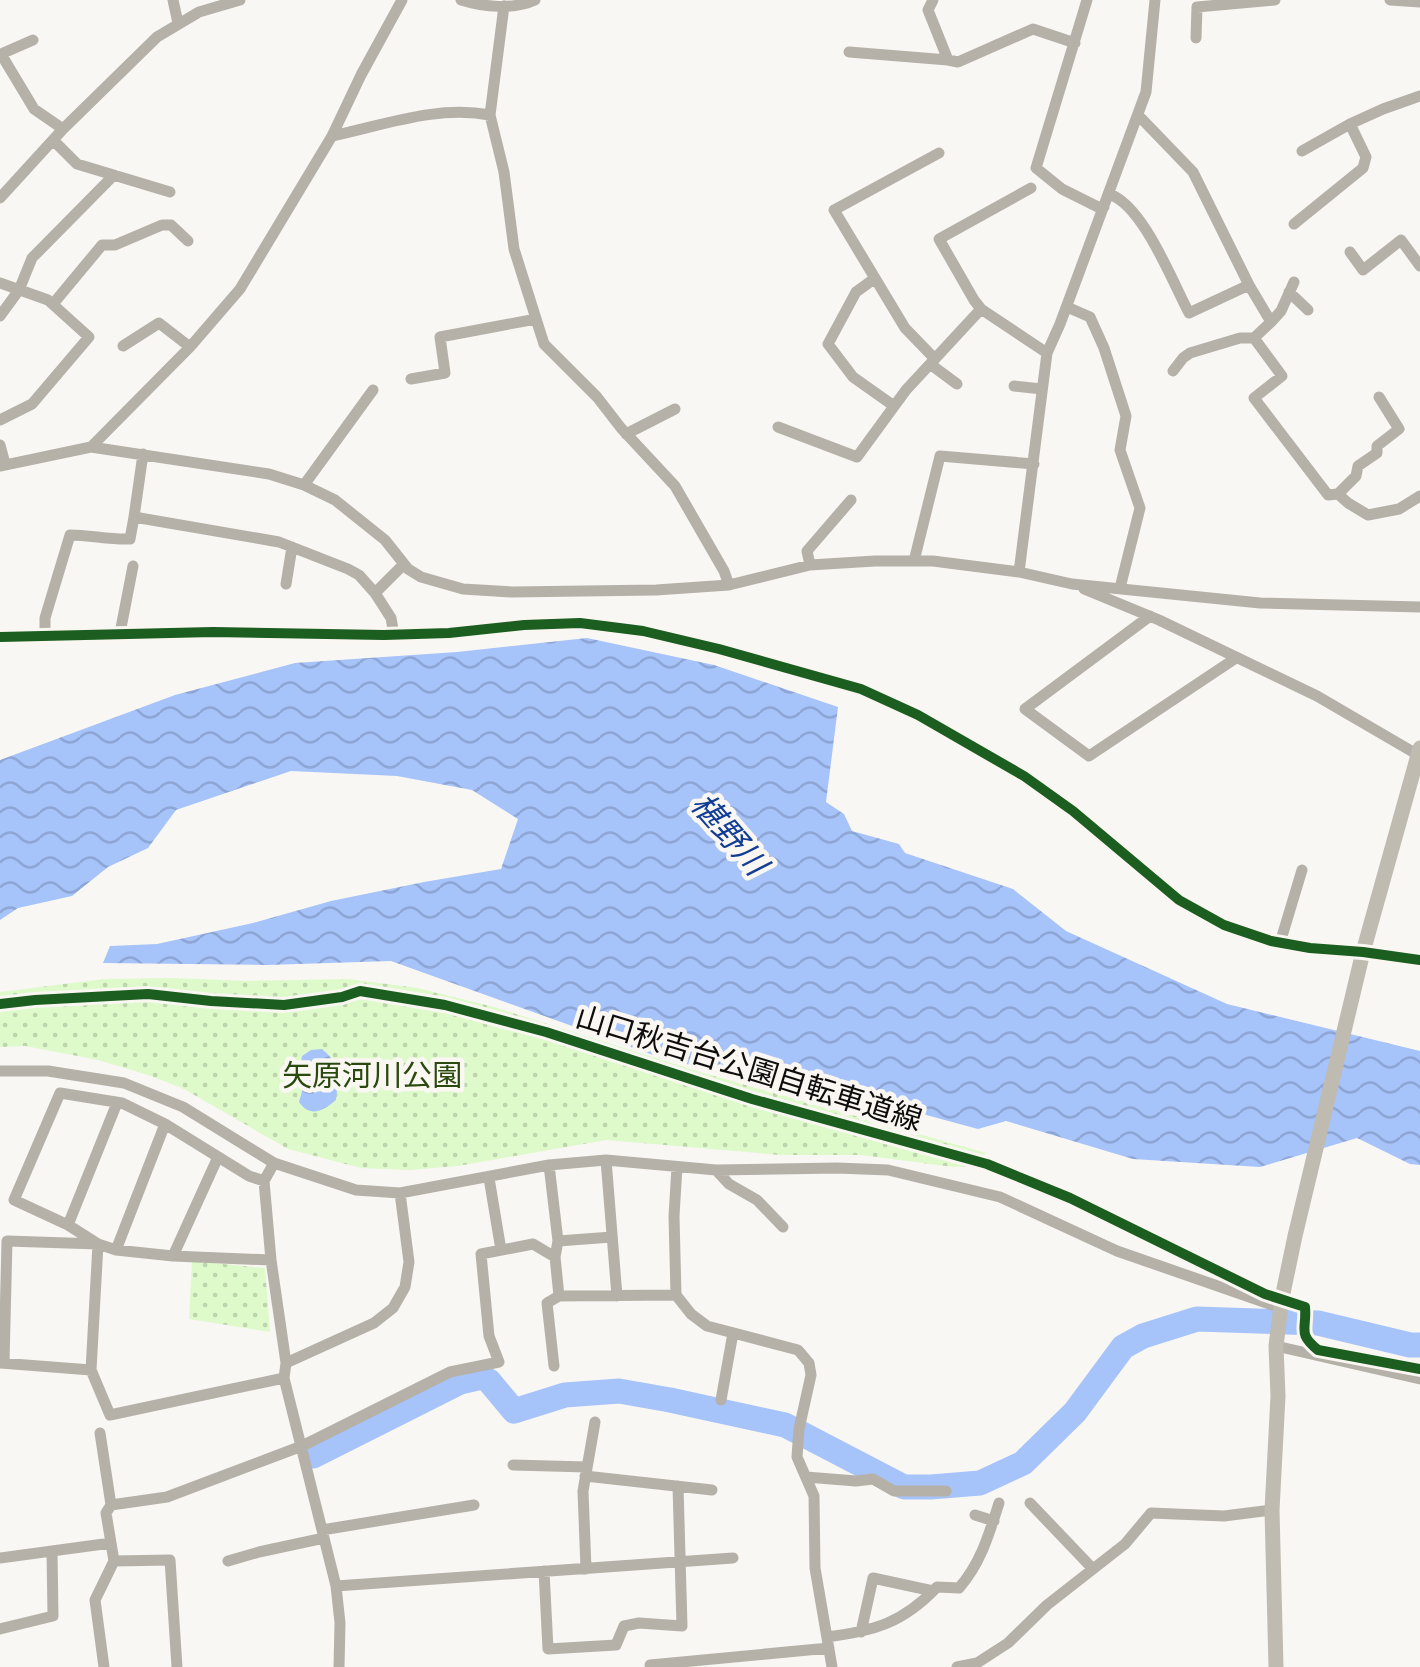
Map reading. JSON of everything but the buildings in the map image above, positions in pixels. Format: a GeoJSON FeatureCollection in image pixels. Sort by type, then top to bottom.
{"type":"FeatureCollection","features":[{"type":"Feature","properties":{"kind":"street"},"geometry":{"type":"LineString","coordinates":[[173,0],[178,23]]}},
{"type":"Feature","properties":{"kind":"street"},"geometry":{"type":"LineString","coordinates":[[2,193],[156,37],[214,6],[240,0]]}},
{"type":"Feature","properties":{"kind":"street"},"geometry":{"type":"LineString","coordinates":[[91,446],[190,348],[240,289],[332,136],[402,0]]}},
{"type":"Feature","properties":{"kind":"street"},"geometry":{"type":"LineString","coordinates":[[461,0],[504,6],[535,0]]}},
{"type":"Feature","properties":{"kind":"street"},"geometry":{"type":"LineString","coordinates":[[933,0],[928,10],[948,60]]}},
{"type":"Feature","properties":{"kind":"street"},"geometry":{"type":"LineString","coordinates":[[1088,0],[1036,168],[1062,189],[1098,207],[1116,196],[1134,210],[1189,314],[1249,285]]}},
{"type":"Feature","properties":{"kind":"street"},"geometry":{"type":"LineString","coordinates":[[1019,572],[1046,354],[1146,92],[1155,0]]}},
{"type":"Feature","properties":{"kind":"street"},"geometry":{"type":"LineString","coordinates":[[1196,38],[1197,8],[1275,0]]}},
{"type":"Feature","properties":{"kind":"street"},"geometry":{"type":"LineString","coordinates":[[1390,0],[1420,2]]}},
{"type":"Feature","properties":{"kind":"street"},"geometry":{"type":"LineString","coordinates":[[504,6],[490,115],[504,172],[514,250],[544,344],[597,397],[675,486],[729,584]]}},
{"type":"Feature","properties":{"kind":"street"},"geometry":{"type":"LineString","coordinates":[[849,52],[958,62],[1034,29],[1075,43]]}},
{"type":"Feature","properties":{"kind":"street"},"geometry":{"type":"LineString","coordinates":[[33,40],[0,54],[34,108],[64,128]]}},
{"type":"Feature","properties":{"kind":"street"},"geometry":{"type":"LineString","coordinates":[[1302,151],[1383,109],[1419,98]]}},
{"type":"Feature","properties":{"kind":"street"},"geometry":{"type":"LineString","coordinates":[[332,136],[444,111],[490,115]]}},
{"type":"Feature","properties":{"kind":"street"},"geometry":{"type":"LineString","coordinates":[[1138,115],[1193,172],[1270,322]]}},
{"type":"Feature","properties":{"kind":"street"},"geometry":{"type":"LineString","coordinates":[[1294,224],[1363,168],[1366,157],[1350,124]]}},
{"type":"Feature","properties":{"kind":"street"},"geometry":{"type":"LineString","coordinates":[[54,141],[77,164],[170,192]]}},
{"type":"Feature","properties":{"kind":"street"},"geometry":{"type":"LineString","coordinates":[[939,154],[834,210],[904,328],[957,384]]}},
{"type":"Feature","properties":{"kind":"street"},"geometry":{"type":"LineString","coordinates":[[0,316],[19,290],[32,258],[114,175]]}},
{"type":"Feature","properties":{"kind":"street"},"geometry":{"type":"LineString","coordinates":[[1031,188],[936,234],[981,308],[1046,354]]}},
{"type":"Feature","properties":{"kind":"street"},"geometry":{"type":"LineString","coordinates":[[53,304],[102,245],[115,245],[162,225],[170,225],[188,241]]}},
{"type":"Feature","properties":{"kind":"street"},"geometry":{"type":"LineString","coordinates":[[1363,270],[1402,240],[1420,266]]}},
{"type":"Feature","properties":{"kind":"street"},"geometry":{"type":"LineString","coordinates":[[1350,252],[1372,280]]}},
{"type":"Feature","properties":{"kind":"street"},"geometry":{"type":"LineString","coordinates":[[874,279],[856,292],[828,344],[853,377],[894,406]]}},
{"type":"Feature","properties":{"kind":"street"},"geometry":{"type":"LineString","coordinates":[[0,284],[48,300],[89,337],[32,404],[0,420]]}},
{"type":"Feature","properties":{"kind":"street"},"geometry":{"type":"LineString","coordinates":[[1173,372],[1190,353],[1240,338],[1254,338],[1281,312],[1292,287],[1308,310]]}},
{"type":"Feature","properties":{"kind":"street"},"geometry":{"type":"LineString","coordinates":[[1067,307],[1090,317],[1126,416],[1119,445],[1140,508],[1120,588]]}},
{"type":"Feature","properties":{"kind":"street"},"geometry":{"type":"LineString","coordinates":[[778,427],[857,457],[894,406],[981,308]]}},
{"type":"Feature","properties":{"kind":"street"},"geometry":{"type":"LineString","coordinates":[[162,325],[170,314]]}},
{"type":"Feature","properties":{"kind":"street"},"geometry":{"type":"LineString","coordinates":[[411,379],[445,373],[440,337],[536,319]]}},
{"type":"Feature","properties":{"kind":"street"},"geometry":{"type":"LineString","coordinates":[[123,346],[159,323],[190,348]]}},
{"type":"Feature","properties":{"kind":"street"},"geometry":{"type":"LineString","coordinates":[[1254,338],[1282,376],[1254,398],[1328,496],[1338,494],[1356,476],[1358,466],[1377,453],[1376,446],[1412,423]]}},
{"type":"Feature","properties":{"kind":"street"},"geometry":{"type":"LineString","coordinates":[[1014,386],[1042,389]]}},
{"type":"Feature","properties":{"kind":"street"},"geometry":{"type":"LineString","coordinates":[[304,485],[373,390]]}},
{"type":"Feature","properties":{"kind":"street"},"geometry":{"type":"LineString","coordinates":[[1380,397],[1400,429]]}},
{"type":"Feature","properties":{"kind":"street"},"geometry":{"type":"LineString","coordinates":[[626,434],[675,409]]}},
{"type":"Feature","properties":{"kind":"street"},"geometry":{"type":"LineString","coordinates":[[0,446],[2,465],[91,446],[268,474],[334,500],[385,540],[404,564],[421,577],[480,590],[656,590],[729,584],[810,566],[938,561],[1072,584],[1277,604],[1420,607]]}},
{"type":"Feature","properties":{"kind":"street"},"geometry":{"type":"LineString","coordinates":[[46,635],[45,618],[70,535],[130,538],[143,454]]}},
{"type":"Feature","properties":{"kind":"street"},"geometry":{"type":"LineString","coordinates":[[914,561],[940,456],[1034,464]]}},
{"type":"Feature","properties":{"kind":"street"},"geometry":{"type":"LineString","coordinates":[[1338,494],[1368,516],[1399,509],[1420,496]]}},
{"type":"Feature","properties":{"kind":"street"},"geometry":{"type":"LineString","coordinates":[[810,566],[807,550],[851,500]]}},
{"type":"Feature","properties":{"kind":"street"},"geometry":{"type":"LineString","coordinates":[[134,517],[279,542],[359,575],[391,618],[394,635]]}},
{"type":"Feature","properties":{"kind":"street"},"geometry":{"type":"LineString","coordinates":[[286,584],[292,547]]}},
{"type":"Feature","properties":{"kind":"street"},"geometry":{"type":"LineString","coordinates":[[375,593],[404,564]]}},
{"type":"Feature","properties":{"kind":"street"},"geometry":{"type":"LineString","coordinates":[[120,633],[133,566]]}},
{"type":"Feature","properties":{"kind":"street"},"geometry":{"type":"LineString","coordinates":[[1072,584],[1150,616],[1318,696],[1420,753],[1362,957],[1302,1202],[1282,1303],[1276,1346],[1278,1396],[1272,1510],[1276,1667]]}},
{"type":"Feature","properties":{"kind":"street"},"geometry":{"type":"LineString","coordinates":[[1150,616],[1025,709],[1089,756],[1236,658]]}},
{"type":"Feature","properties":{"kind":"street"},"geometry":{"type":"LineString","coordinates":[[0,637],[120,633],[394,635],[580,623],[643,631],[861,690],[918,715],[1024,776],[1073,811],[1179,900],[1224,925],[1280,943],[1362,957],[1420,960]]}},
{"type":"Feature","properties":{"kind":"street"},"geometry":{"type":"LineString","coordinates":[[1280,943],[1302,870]]}},
{"type":"Feature","properties":{"kind":"street"},"geometry":{"type":"LineString","coordinates":[[0,1071],[48,1071],[124,1083],[183,1106],[274,1163],[356,1190],[400,1193],[549,1165],[606,1160],[716,1170],[888,1170],[1000,1196],[1117,1251],[1282,1303]]}},
{"type":"Feature","properties":{"kind":"street"},"geometry":{"type":"LineString","coordinates":[[264,1180],[249,1176],[165,1124],[118,1102],[60,1093],[14,1200],[116,1250],[271,1260]]}},
{"type":"Feature","properties":{"kind":"street"},"geometry":{"type":"LineString","coordinates":[[68,1225],[118,1102]]}},
{"type":"Feature","properties":{"kind":"street"},"geometry":{"type":"LineString","coordinates":[[116,1250],[165,1124]]}},
{"type":"Feature","properties":{"kind":"street"},"geometry":{"type":"LineString","coordinates":[[173,1256],[218,1157]]}},
{"type":"Feature","properties":{"kind":"street"},"geometry":{"type":"LineString","coordinates":[[606,1160],[617,1296]]}},
{"type":"Feature","properties":{"kind":"street"},"geometry":{"type":"LineString","coordinates":[[274,1163],[264,1180],[286,1362],[284,1378],[336,1586],[339,1667]]}},
{"type":"Feature","properties":{"kind":"street"},"geometry":{"type":"LineString","coordinates":[[549,1165],[558,1241],[555,1257],[559,1296]]}},
{"type":"Feature","properties":{"kind":"street"},"geometry":{"type":"LineString","coordinates":[[678,1167],[674,1216],[676,1295],[707,1326],[798,1350],[808,1363],[811,1374],[797,1457],[814,1496],[815,1568],[832,1667]]}},
{"type":"Feature","properties":{"kind":"street"},"geometry":{"type":"LineString","coordinates":[[716,1170],[729,1184],[757,1200],[784,1227]]}},
{"type":"Feature","properties":{"kind":"street"},"geometry":{"type":"LineString","coordinates":[[489,1178],[501,1250]]}},
{"type":"Feature","properties":{"kind":"street"},"geometry":{"type":"LineString","coordinates":[[286,1362],[374,1323],[393,1308],[405,1287],[409,1262],[400,1193]]}},
{"type":"Feature","properties":{"kind":"street"},"geometry":{"type":"LineString","coordinates":[[558,1241],[612,1238]]}},
{"type":"Feature","properties":{"kind":"street"},"geometry":{"type":"LineString","coordinates":[[91,1370],[2,1363],[8,1241],[98,1244]]}},
{"type":"Feature","properties":{"kind":"street"},"geometry":{"type":"LineString","coordinates":[[98,1244],[91,1370],[110,1415],[284,1378]]}},
{"type":"Feature","properties":{"kind":"street"},"geometry":{"type":"LineString","coordinates":[[110,1505],[167,1498],[302,1446],[450,1372],[499,1362],[489,1336],[481,1254],[534,1244],[555,1257]]}},
{"type":"Feature","properties":{"kind":"street"},"geometry":{"type":"LineString","coordinates":[[554,1366],[547,1303],[559,1296],[676,1295]]}},
{"type":"Feature","properties":{"kind":"street"},"geometry":{"type":"LineString","coordinates":[[721,1400],[733,1333]]}},
{"type":"Feature","properties":{"kind":"street"},"geometry":{"type":"LineString","coordinates":[[1276,1346],[1420,1379]]}},
{"type":"Feature","properties":{"kind":"street"},"geometry":{"type":"LineString","coordinates":[[586,1568],[583,1491],[595,1422]]}},
{"type":"Feature","properties":{"kind":"street"},"geometry":{"type":"LineString","coordinates":[[100,1433],[114,1561],[95,1600],[104,1667]]}},
{"type":"Feature","properties":{"kind":"street"},"geometry":{"type":"LineString","coordinates":[[513,1465],[712,1490]]}},
{"type":"Feature","properties":{"kind":"street"},"geometry":{"type":"LineString","coordinates":[[806,1477],[873,1479],[894,1491],[946,1491]]}},
{"type":"Feature","properties":{"kind":"street"},"geometry":{"type":"LineString","coordinates":[[544,1571],[548,1649],[616,1645],[624,1626],[639,1623],[682,1626],[678,1486]]}},
{"type":"Feature","properties":{"kind":"street"},"geometry":{"type":"LineString","coordinates":[[1030,1503],[1093,1569]]}},
{"type":"Feature","properties":{"kind":"street"},"geometry":{"type":"LineString","coordinates":[[228,1561],[323,1534],[474,1504]]}},
{"type":"Feature","properties":{"kind":"street"},"geometry":{"type":"LineString","coordinates":[[650,1665],[828,1642],[879,1627],[918,1608],[936,1588],[959,1588],[972,1573],[988,1540],[999,1504]]}},
{"type":"Feature","properties":{"kind":"street"},"geometry":{"type":"LineString","coordinates":[[957,1667],[977,1663],[1008,1643],[1047,1606],[1125,1544],[1151,1513],[1224,1516],[1272,1510]]}},
{"type":"Feature","properties":{"kind":"street"},"geometry":{"type":"LineString","coordinates":[[975,1515],[994,1521]]}},
{"type":"Feature","properties":{"kind":"street"},"geometry":{"type":"LineString","coordinates":[[0,1558],[111,1543]]}},
{"type":"Feature","properties":{"kind":"street"},"geometry":{"type":"LineString","coordinates":[[0,1629],[53,1616],[52,1551]]}},
{"type":"Feature","properties":{"kind":"street"},"geometry":{"type":"LineString","coordinates":[[336,1586],[733,1558]]}},
{"type":"Feature","properties":{"kind":"street"},"geometry":{"type":"LineString","coordinates":[[114,1561],[170,1560],[177,1667]]}},
{"type":"Feature","properties":{"kind":"street"},"geometry":{"type":"LineString","coordinates":[[861,1632],[872,1578],[933,1591]]}},
{"type":"Feature","properties":{"kind":"green space","name":"矢原河川公園"},"geometry":{"type":"Polygon","coordinates":[[[104,979],[348,979],[418,988],[986,1153],[974,1166],[953,1167],[861,1155],[780,1155],[606,1140],[458,1166],[410,1170],[361,1168],[288,1149],[184,1089],[148,1075],[98,1060],[25,1046],[0,1047],[0,992],[104,979]]]}},
{"type":"Feature","properties":{"kind":"green space"},"geometry":{"type":"Polygon","coordinates":[[[192,1261],[265,1268],[270,1332],[189,1319],[192,1261]]]}},
{"type":"Feature","properties":{"kind":"water","name":"椹野川"},"geometry":{"type":"Polygon","coordinates":[[[587,638],[714,665],[838,707],[826,802],[844,814],[852,831],[899,844],[905,853],[1013,889],[1066,931],[1227,1004],[1420,1051],[1420,1165],[1410,1164],[1357,1138],[1260,1167],[1133,1159],[1006,1121],[978,1129],[878,1102],[822,1094],[664,1059],[391,961],[267,965],[103,963],[110,946],[157,944],[331,901],[501,869],[518,819],[472,790],[397,776],[291,771],[176,810],[148,848],[108,867],[72,896],[18,908],[0,920],[0,760],[175,695],[295,663],[587,638]]]}},
{"type":"Feature","properties":{"kind":"water"},"geometry":{"type":"Polygon","coordinates":[[[322,1049],[335,1066],[336,1100],[312,1111],[299,1102],[304,1084],[300,1067],[302,1056],[322,1049]]]}},
{"type":"Feature","properties":{"kind":"waterway"},"geometry":{"type":"LineString","coordinates":[[313,1456],[460,1382],[482,1377],[514,1411],[565,1395],[619,1391],[785,1425],[904,1487],[980,1483],[1023,1463],[1075,1412],[1123,1347],[1143,1336],[1197,1319],[1318,1323],[1420,1345]]}},
{"type":"Feature","properties":{"kind":"cycle path"},"geometry":{"type":"LineString","coordinates":[[0,637],[213,632],[384,635],[580,623],[643,631],[861,689],[918,715],[1024,776],[1073,811],[1179,900],[1224,925],[1271,941],[1310,948],[1420,960]]}},
{"type":"Feature","properties":{"kind":"cycle path","name":"山口秋吉台公園自転車道線"},"geometry":{"type":"LineString","coordinates":[[0,1004],[148,994],[284,1005],[360,991],[445,1005],[546,1032],[752,1099],[987,1164],[1070,1198],[1265,1294],[1305,1307],[1305,1335],[1318,1350],[1420,1369]]}}]}
